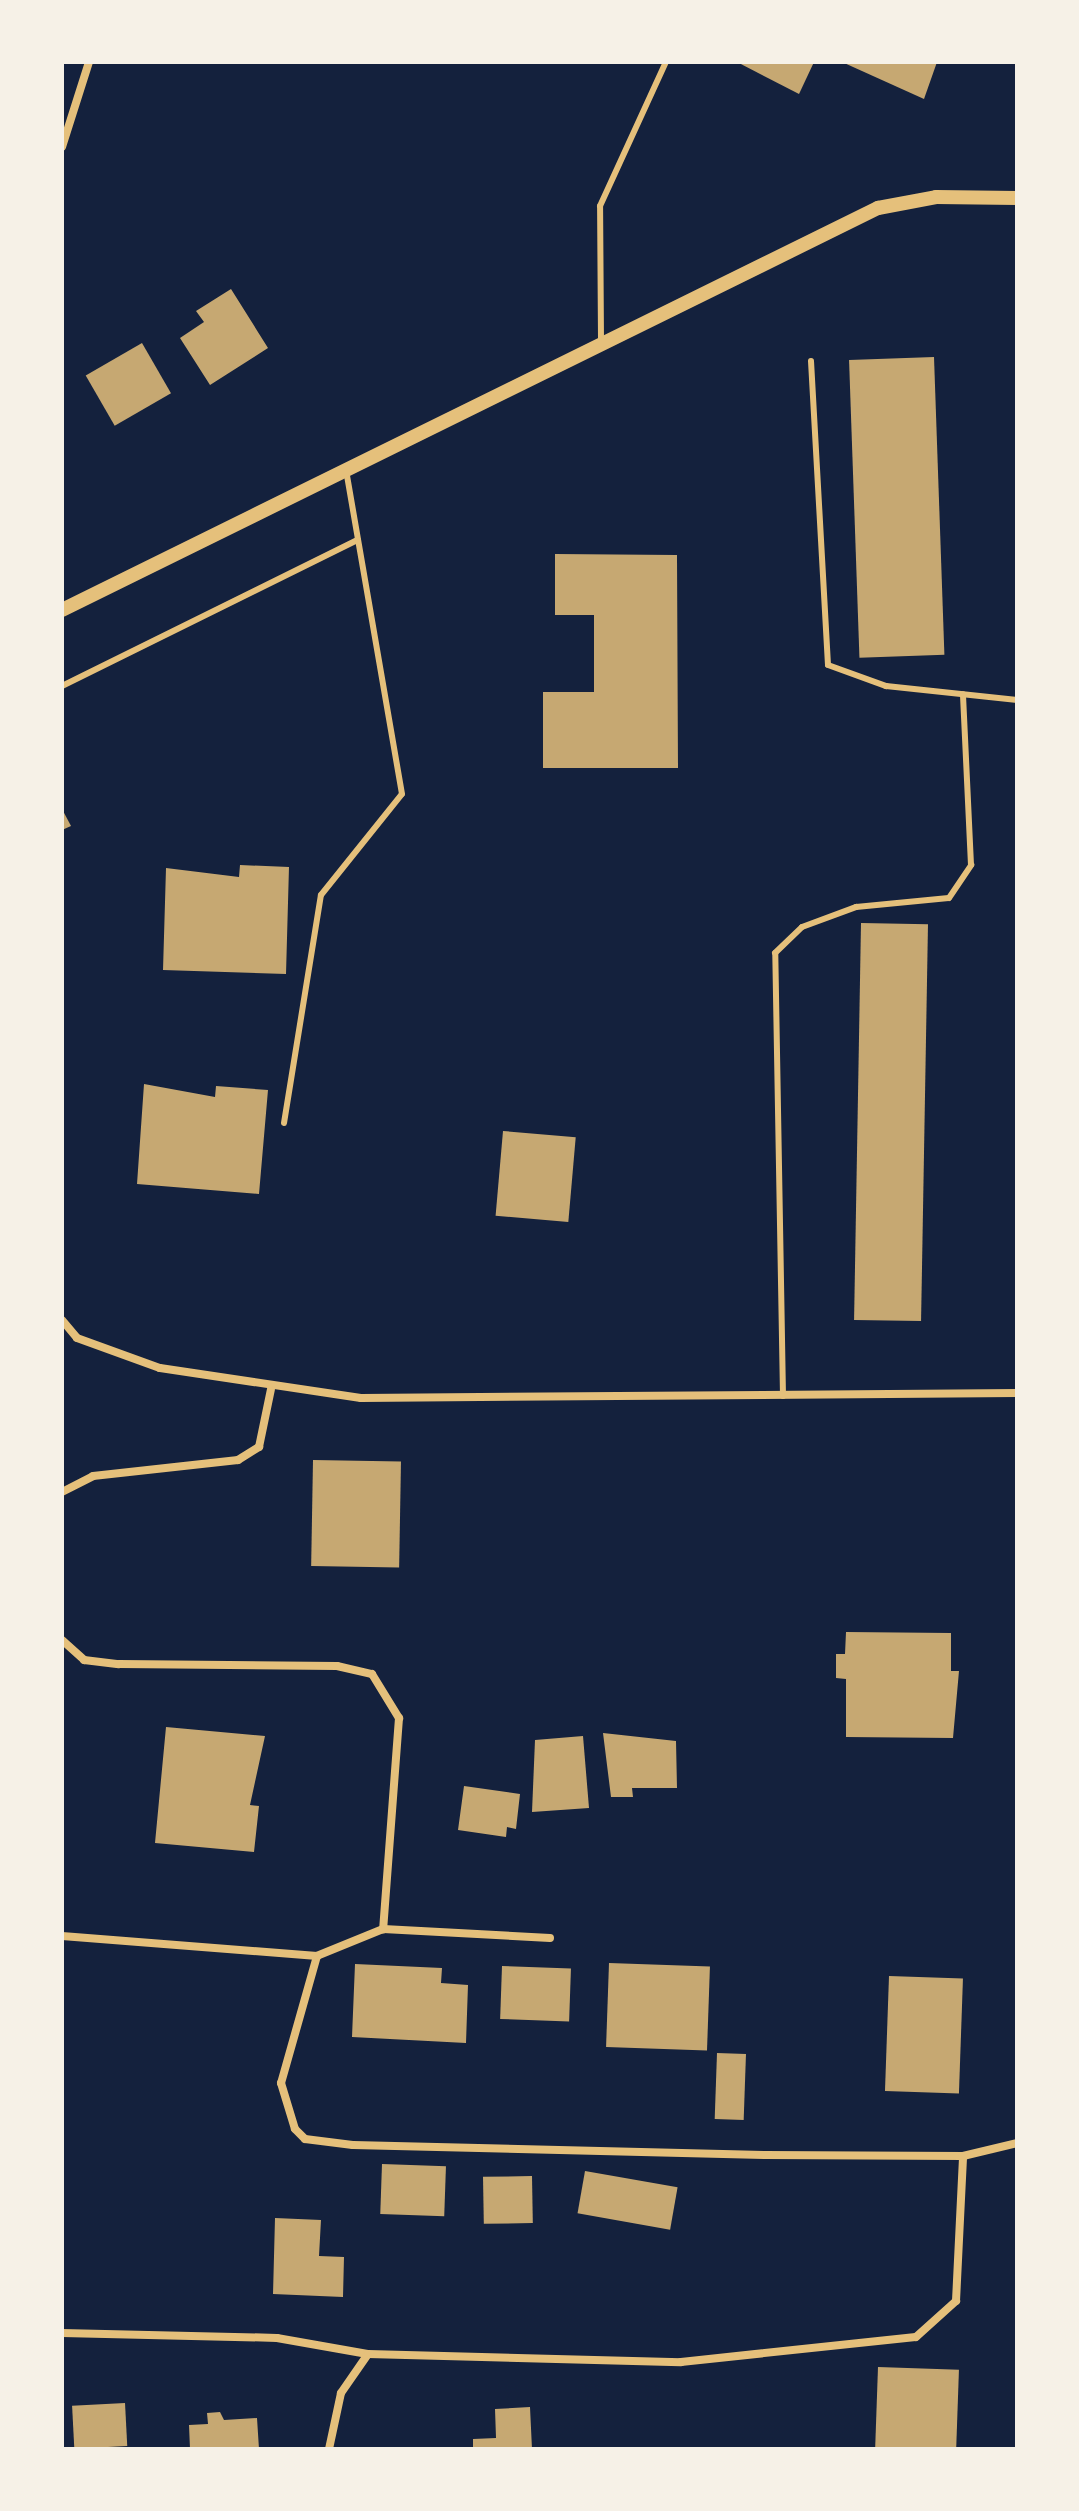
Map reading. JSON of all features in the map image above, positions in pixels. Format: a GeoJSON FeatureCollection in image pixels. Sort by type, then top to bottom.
{"type":"FeatureCollection","features":[{"type":"Feature","properties":{"kind":"street"},"geometry":{"type":"LineString","coordinates":[[62,147],[89,62]]}},
{"type":"Feature","properties":{"kind":"street"},"geometry":{"type":"LineString","coordinates":[[62,610],[601,339],[878,208],[936,197],[1017,198]]}},
{"type":"Feature","properties":{"kind":"street"},"geometry":{"type":"LineString","coordinates":[[62,1320],[77,1338],[160,1368],[271,1389],[361,1398],[1017,1393]]}},
{"type":"Feature","properties":{"kind":"street"},"geometry":{"type":"LineString","coordinates":[[62,1492],[93,1476],[238,1460],[259,1447],[271,1389]]}},
{"type":"Feature","properties":{"kind":"street"},"geometry":{"type":"LineString","coordinates":[[62,1640],[84,1660],[119,1664],[337,1666],[372,1674],[399,1718],[383,1929]]}},
{"type":"Feature","properties":{"kind":"street"},"geometry":{"type":"LineString","coordinates":[[62,1936],[317,1956],[383,1929],[550,1938]]}},
{"type":"Feature","properties":{"kind":"street"},"geometry":{"type":"LineString","coordinates":[[317,1956],[281,2083],[287,2117],[305,2139],[963,2156],[1017,2143]]}},
{"type":"Feature","properties":{"kind":"street"},"geometry":{"type":"LineString","coordinates":[[62,2333],[277,2338],[368,2354],[681,2362],[916,2337],[956,2301],[963,2156]]}},
{"type":"Feature","properties":{"kind":"street"},"geometry":{"type":"LineString","coordinates":[[329,2449],[341,2393],[368,2354]]}},
{"type":"Feature","properties":{"kind":"lane"},"geometry":{"type":"LineString","coordinates":[[601,339],[600,206],[666,62]]}},
{"type":"Feature","properties":{"kind":"lane"},"geometry":{"type":"LineString","coordinates":[[811,361],[828,665],[886,686],[1017,700]]}},
{"type":"Feature","properties":{"kind":"lane"},"geometry":{"type":"LineString","coordinates":[[284,1123],[321,895],[402,794],[346,468]]}},
{"type":"Feature","properties":{"kind":"lane"},"geometry":{"type":"LineString","coordinates":[[62,686],[358,540]]}},
{"type":"Feature","properties":{"kind":"lane"},"geometry":{"type":"LineString","coordinates":[[783,1396],[775,953],[802,927],[856,907],[949,898],[971,865],[963,694]]}},
{"type":"Feature","properties":{"kind":"building"},"geometry":{"type":"Polygon","coordinates":[[[737,62],[814,62],[799,94],[737,62]]]}},
{"type":"Feature","properties":{"kind":"building"},"geometry":{"type":"Polygon","coordinates":[[[842,62],[937,62],[924,99],[842,62]]]}},
{"type":"Feature","properties":{"kind":"building"},"geometry":{"type":"Polygon","coordinates":[[[231,289],[268,348],[210,385],[180,338],[204,322],[196,311],[231,289]]]}},
{"type":"Feature","properties":{"kind":"building"},"geometry":{"type":"Polygon","coordinates":[[[142,343],[171,393],[115,426],[86,376],[142,343]]]}},
{"type":"Feature","properties":{"kind":"building"},"geometry":{"type":"Polygon","coordinates":[[[934,357],[944,655],[859,658],[849,360],[934,357]]]}},
{"type":"Feature","properties":{"kind":"building"},"geometry":{"type":"Polygon","coordinates":[[[555,554],[677,555],[678,768],[543,768],[543,692],[594,692],[594,615],[555,615],[555,554]]]}},
{"type":"Feature","properties":{"kind":"building"},"geometry":{"type":"Polygon","coordinates":[[[62,809],[71,826],[62,830],[62,809]]]}},
{"type":"Feature","properties":{"kind":"building"},"geometry":{"type":"Polygon","coordinates":[[[240,865],[289,867],[286,974],[163,970],[166,868],[239,877],[240,865]]]}},
{"type":"Feature","properties":{"kind":"building"},"geometry":{"type":"Polygon","coordinates":[[[861,923],[928,924],[921,1321],[854,1320],[861,923]]]}},
{"type":"Feature","properties":{"kind":"building"},"geometry":{"type":"Polygon","coordinates":[[[144,1084],[215,1097],[216,1086],[268,1090],[259,1194],[137,1184],[144,1084]]]}},
{"type":"Feature","properties":{"kind":"building"},"geometry":{"type":"Polygon","coordinates":[[[503,1131],[576,1137],[568,1222],[496,1216],[503,1131]]]}},
{"type":"Feature","properties":{"kind":"building"},"geometry":{"type":"Polygon","coordinates":[[[313,1460],[401,1462],[399,1568],[311,1566],[313,1460]]]}},
{"type":"Feature","properties":{"kind":"building"},"geometry":{"type":"Polygon","coordinates":[[[846,1632],[951,1633],[951,1671],[959,1671],[953,1738],[846,1737],[846,1679],[836,1678],[836,1654],[845,1654],[846,1632]]]}},
{"type":"Feature","properties":{"kind":"building"},"geometry":{"type":"Polygon","coordinates":[[[166,1727],[265,1736],[250,1805],[259,1806],[254,1852],[155,1843],[166,1727]]]}},
{"type":"Feature","properties":{"kind":"building"},"geometry":{"type":"Polygon","coordinates":[[[603,1733],[676,1741],[677,1788],[632,1788],[633,1797],[611,1797],[603,1733]]]}},
{"type":"Feature","properties":{"kind":"building"},"geometry":{"type":"Polygon","coordinates":[[[583,1736],[589,1808],[532,1812],[535,1740],[583,1736]]]}},
{"type":"Feature","properties":{"kind":"building"},"geometry":{"type":"Polygon","coordinates":[[[464,1786],[520,1794],[516,1829],[507,1827],[506,1837],[458,1830],[464,1786]]]}},
{"type":"Feature","properties":{"kind":"building"},"geometry":{"type":"Polygon","coordinates":[[[609,1963],[710,1967],[707,2050],[606,2047],[609,1963]]]}},
{"type":"Feature","properties":{"kind":"building"},"geometry":{"type":"Polygon","coordinates":[[[355,1964],[442,1968],[441,1983],[468,1985],[466,2043],[352,2037],[355,1964]]]}},
{"type":"Feature","properties":{"kind":"building"},"geometry":{"type":"Polygon","coordinates":[[[502,1966],[571,1968],[569,2021],[500,2019],[502,1966]]]}},
{"type":"Feature","properties":{"kind":"building"},"geometry":{"type":"Polygon","coordinates":[[[889,1976],[963,1979],[959,2094],[885,2091],[889,1976]]]}},
{"type":"Feature","properties":{"kind":"building"},"geometry":{"type":"Polygon","coordinates":[[[717,2053],[746,2054],[744,2120],[715,2119],[717,2053]]]}},
{"type":"Feature","properties":{"kind":"building"},"geometry":{"type":"Polygon","coordinates":[[[382,2164],[446,2166],[444,2216],[380,2214],[382,2164]]]}},
{"type":"Feature","properties":{"kind":"building"},"geometry":{"type":"Polygon","coordinates":[[[585,2171],[678,2187],[670,2230],[578,2213],[585,2171]]]}},
{"type":"Feature","properties":{"kind":"building"},"geometry":{"type":"Polygon","coordinates":[[[532,2176],[533,2223],[484,2224],[483,2177],[532,2176]]]}},
{"type":"Feature","properties":{"kind":"building"},"geometry":{"type":"Polygon","coordinates":[[[275,2218],[321,2220],[319,2256],[344,2257],[343,2297],[273,2294],[275,2218]]]}},
{"type":"Feature","properties":{"kind":"building"},"geometry":{"type":"Polygon","coordinates":[[[878,2367],[959,2370],[956,2449],[875,2449],[878,2367]]]}},
{"type":"Feature","properties":{"kind":"building"},"geometry":{"type":"Polygon","coordinates":[[[125,2403],[127,2446],[74,2449],[72,2406],[125,2403]]]}},
{"type":"Feature","properties":{"kind":"building"},"geometry":{"type":"Polygon","coordinates":[[[530,2407],[532,2449],[473,2449],[473,2439],[496,2438],[495,2409],[530,2407]]]}},
{"type":"Feature","properties":{"kind":"building"},"geometry":{"type":"Polygon","coordinates":[[[220,2412],[224,2420],[257,2418],[259,2449],[190,2449],[189,2425],[208,2424],[207,2413],[220,2412]]]}}]}
